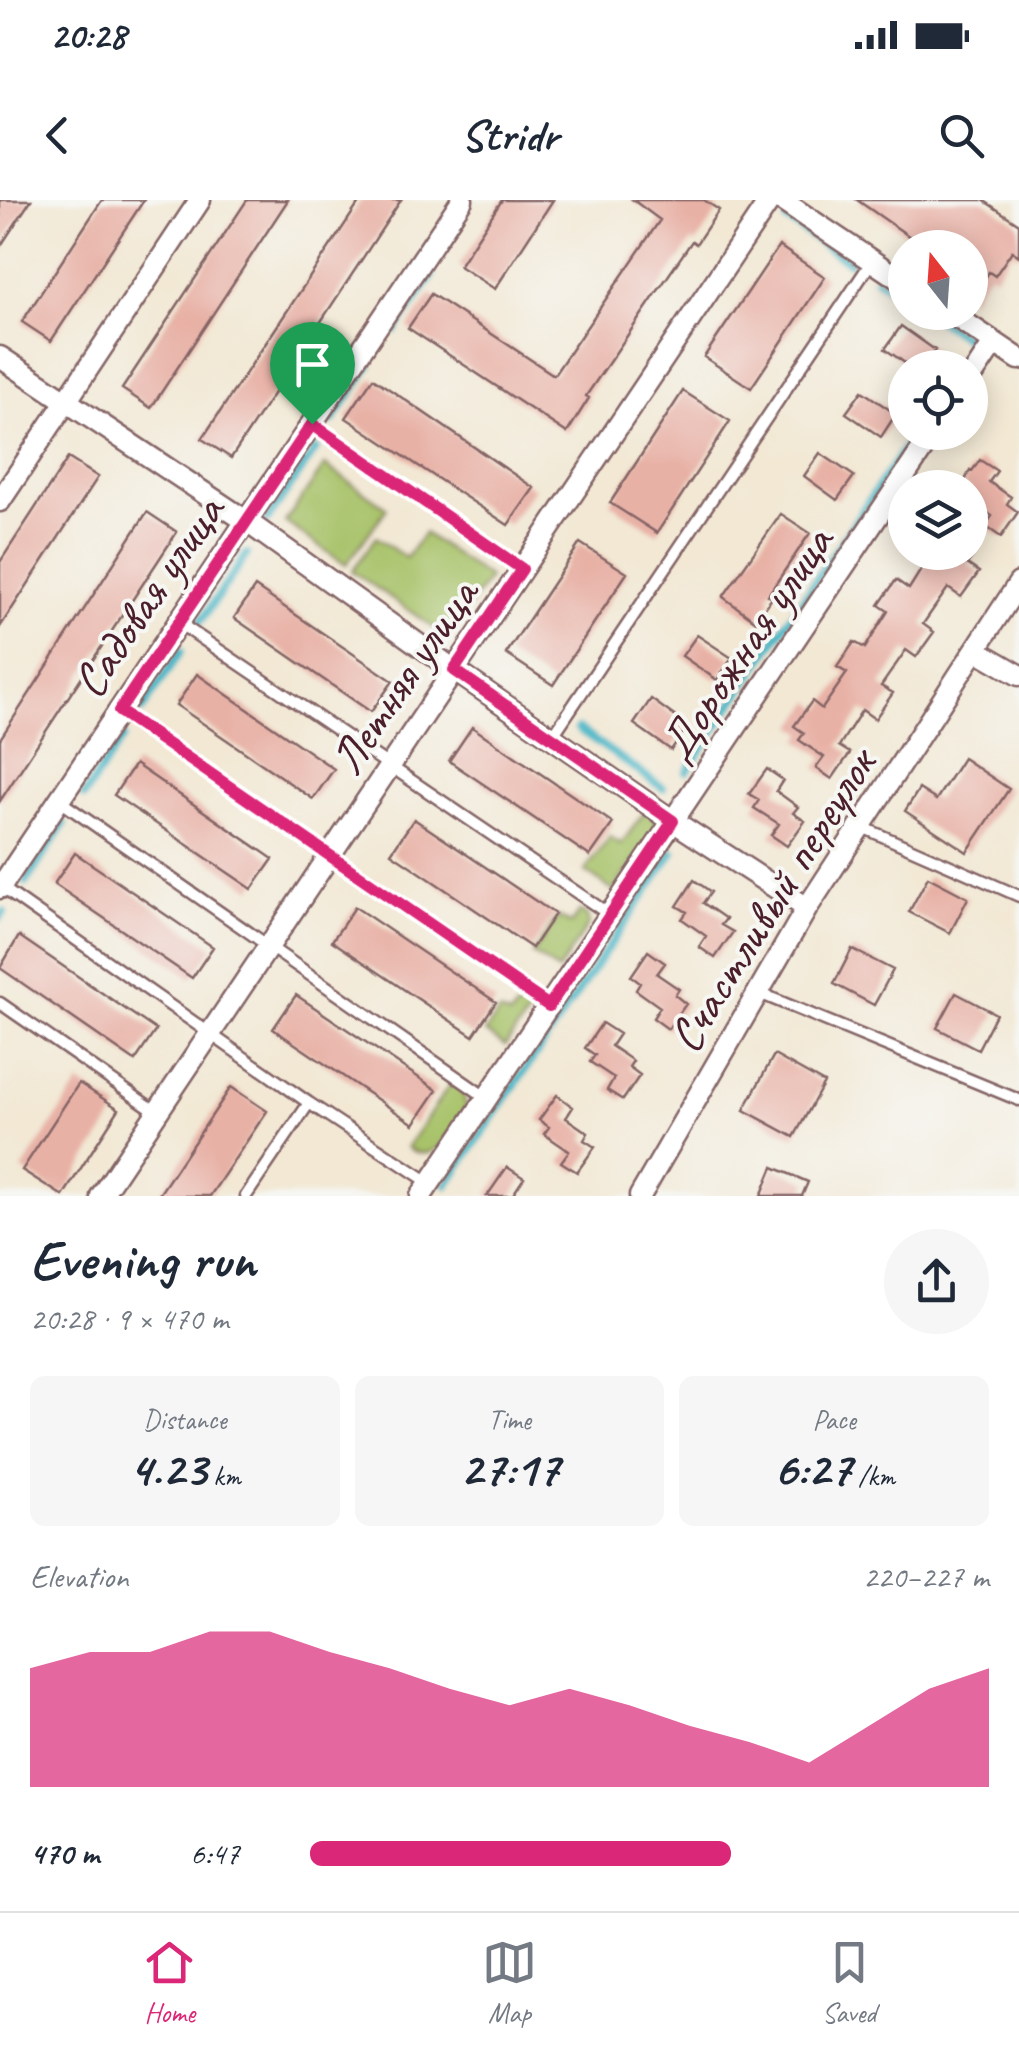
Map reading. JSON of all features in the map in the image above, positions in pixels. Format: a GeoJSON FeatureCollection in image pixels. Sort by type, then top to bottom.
{"type":"FeatureCollection","features":[{"type":"Feature","properties":{"kind":"street"},"geometry":{"type":"LineString","coordinates":[[0,501],[200,200]]}},
{"type":"Feature","properties":{"kind":"street","name":"Садовая улица"},"geometry":{"type":"LineString","coordinates":[[0,888],[462,200]]}},
{"type":"Feature","properties":{"kind":"street","name":"Летняя улица"},"geometry":{"type":"LineString","coordinates":[[101,1196],[770,200]]}},
{"type":"Feature","properties":{"kind":"street"},"geometry":{"type":"LineString","coordinates":[[781,200],[888,272]]}},
{"type":"Feature","properties":{"kind":"street"},"geometry":{"type":"LineString","coordinates":[[975,330],[1019,359]]}},
{"type":"Feature","properties":{"kind":"street"},"geometry":{"type":"LineString","coordinates":[[988,352],[994,343]]}},
{"type":"Feature","properties":{"kind":"street"},"geometry":{"type":"LineString","coordinates":[[0,357],[246,521],[673,821],[807,908]]}},
{"type":"Feature","properties":{"kind":"street","name":"Дорожная улица"},"geometry":{"type":"LineString","coordinates":[[425,1189],[922,450]]}},
{"type":"Feature","properties":{"kind":"street","name":"Счастливый переулок"},"geometry":{"type":"LineString","coordinates":[[640,1196],[807,908],[1019,584]]}},
{"type":"Feature","properties":{"kind":"street"},"geometry":{"type":"LineString","coordinates":[[976,650],[1019,675]]}},
{"type":"Feature","properties":{"kind":"lane"},"geometry":{"type":"LineString","coordinates":[[552,738],[872,261]]}},
{"type":"Feature","properties":{"kind":"lane"},"geometry":{"type":"LineString","coordinates":[[312,424],[522,569]]}},
{"type":"Feature","properties":{"kind":"lane"},"geometry":{"type":"LineString","coordinates":[[178,623],[610,915]]}},
{"type":"Feature","properties":{"kind":"lane"},"geometry":{"type":"LineString","coordinates":[[119,711],[549,1006]]}},
{"type":"Feature","properties":{"kind":"lane"},"geometry":{"type":"LineString","coordinates":[[59,800],[487,1098]]}},
{"type":"Feature","properties":{"kind":"lane"},"geometry":{"type":"LineString","coordinates":[[862,827],[1019,896]]}},
{"type":"Feature","properties":{"kind":"lane"},"geometry":{"type":"LineString","coordinates":[[0,888],[309,1102],[425,1189]]}},
{"type":"Feature","properties":{"kind":"lane"},"geometry":{"type":"LineString","coordinates":[[758,992],[1019,1100]]}},
{"type":"Feature","properties":{"kind":"lane"},"geometry":{"type":"LineString","coordinates":[[0,1003],[157,1112]]}},
{"type":"Feature","properties":{"kind":"lane"},"geometry":{"type":"LineString","coordinates":[[246,1196],[309,1102]]}},
{"type":"Feature","properties":{"kind":"green space"},"geometry":{"type":"Polygon","coordinates":[[[325,465],[387,508],[346,565],[285,522],[325,465]]]}},
{"type":"Feature","properties":{"kind":"green space"},"geometry":{"type":"Polygon","coordinates":[[[424,533],[489,578],[447,637],[352,571],[376,537],[406,558],[424,533]]]}},
{"type":"Feature","properties":{"kind":"green space"},"geometry":{"type":"Polygon","coordinates":[[[646,810],[657,821],[656,832],[613,891],[585,871],[610,837],[621,844],[646,810]]]}},
{"type":"Feature","properties":{"kind":"green space"},"geometry":{"type":"Polygon","coordinates":[[[580,911],[589,924],[558,971],[533,954],[558,917],[571,924],[580,911]]]}},
{"type":"Feature","properties":{"kind":"green space"},"geometry":{"type":"Polygon","coordinates":[[[520,1004],[530,1012],[505,1046],[485,1032],[499,1012],[510,1016],[520,1004]]]}},
{"type":"Feature","properties":{"kind":"green space"},"geometry":{"type":"Polygon","coordinates":[[[451,1083],[462,1090],[467,1108],[443,1144],[427,1153],[417,1153],[407,1147],[451,1083]]]}},
{"type":"Feature","properties":{"kind":"building"},"geometry":{"type":"Polygon","coordinates":[[[0,200],[31,200],[0,247],[0,200]]]}},
{"type":"Feature","properties":{"kind":"building"},"geometry":{"type":"Polygon","coordinates":[[[102,200],[144,200],[51,341],[22,322],[102,200]]]}},
{"type":"Feature","properties":{"kind":"building"},"geometry":{"type":"Polygon","coordinates":[[[247,200],[288,200],[151,408],[122,389],[247,200]]]}},
{"type":"Feature","properties":{"kind":"building"},"geometry":{"type":"Polygon","coordinates":[[[361,200],[401,200],[231,458],[202,439],[361,200]]]}},
{"type":"Feature","properties":{"kind":"building"},"geometry":{"type":"Polygon","coordinates":[[[502,200],[553,200],[495,289],[459,266],[502,200]]]}},
{"type":"Feature","properties":{"kind":"building"},"geometry":{"type":"Polygon","coordinates":[[[633,200],[704,200],[719,210],[696,244],[692,241],[586,396],[589,398],[567,433],[408,328],[431,294],[554,375],[660,220],[633,200]]]}},
{"type":"Feature","properties":{"kind":"building"},"geometry":{"type":"Polygon","coordinates":[[[857,200],[983,200],[1019,224],[1019,256],[1012,251],[995,276],[988,273],[988,230],[900,230],[857,200]]]}},
{"type":"Feature","properties":{"kind":"building"},"geometry":{"type":"Polygon","coordinates":[[[779,246],[825,277],[751,388],[704,357],[779,246]]]}},
{"type":"Feature","properties":{"kind":"building"},"geometry":{"type":"Polygon","coordinates":[[[898,330],[907,330],[935,350],[888,351],[885,349],[898,330]]]}},
{"type":"Feature","properties":{"kind":"building"},"geometry":{"type":"Polygon","coordinates":[[[373,378],[534,488],[508,525],[346,418],[373,378]]]}},
{"type":"Feature","properties":{"kind":"building"},"geometry":{"type":"Polygon","coordinates":[[[683,391],[730,421],[657,533],[610,503],[683,391]]]}},
{"type":"Feature","properties":{"kind":"building"},"geometry":{"type":"Polygon","coordinates":[[[862,391],[888,409],[888,426],[881,437],[846,413],[862,391]]]}},
{"type":"Feature","properties":{"kind":"building"},"geometry":{"type":"Polygon","coordinates":[[[820,453],[854,476],[837,500],[804,476],[820,453]]]}},
{"type":"Feature","properties":{"kind":"building"},"geometry":{"type":"Polygon","coordinates":[[[68,458],[98,477],[0,627],[0,562],[68,458]]]}},
{"type":"Feature","properties":{"kind":"building"},"geometry":{"type":"Polygon","coordinates":[[[980,460],[997,471],[989,482],[1011,497],[1007,504],[1018,512],[1001,537],[988,528],[992,516],[988,513],[988,470],[973,470],[980,460]]]}},
{"type":"Feature","properties":{"kind":"building"},"geometry":{"type":"Polygon","coordinates":[[[147,512],[177,532],[0,801],[0,739],[147,512]]]}},
{"type":"Feature","properties":{"kind":"building"},"geometry":{"type":"Polygon","coordinates":[[[781,514],[810,533],[768,595],[772,598],[756,621],[723,597],[781,514]]]}},
{"type":"Feature","properties":{"kind":"building"},"geometry":{"type":"Polygon","coordinates":[[[580,543],[627,573],[553,685],[506,654],[580,543]]]}},
{"type":"Feature","properties":{"kind":"building"},"geometry":{"type":"Polygon","coordinates":[[[921,570],[979,572],[961,597],[948,588],[923,624],[934,632],[916,657],[906,650],[881,686],[893,693],[875,719],[862,710],[839,746],[850,753],[832,779],[816,768],[824,757],[799,740],[804,733],[794,726],[812,701],[822,709],[847,673],[837,667],[854,642],[865,648],[888,611],[879,605],[896,580],[909,589],[921,570]]]}},
{"type":"Feature","properties":{"kind":"building"},"geometry":{"type":"Polygon","coordinates":[[[255,587],[393,681],[371,712],[234,618],[255,587]]]}},
{"type":"Feature","properties":{"kind":"building"},"geometry":{"type":"Polygon","coordinates":[[[697,635],[732,658],[717,680],[682,656],[697,635]]]}},
{"type":"Feature","properties":{"kind":"building"},"geometry":{"type":"Polygon","coordinates":[[[197,674],[334,769],[313,799],[176,705],[197,674]]]}},
{"type":"Feature","properties":{"kind":"building"},"geometry":{"type":"Polygon","coordinates":[[[651,699],[688,726],[671,750],[634,724],[651,699]]]}},
{"type":"Feature","properties":{"kind":"building"},"geometry":{"type":"Polygon","coordinates":[[[472,727],[613,823],[590,856],[449,761],[472,727]]]}},
{"type":"Feature","properties":{"kind":"building"},"geometry":{"type":"Polygon","coordinates":[[[963,758],[1009,789],[967,852],[905,811],[919,789],[936,800],[963,758]]]}},
{"type":"Feature","properties":{"kind":"building"},"geometry":{"type":"Polygon","coordinates":[[[135,764],[273,859],[252,889],[114,795],[135,764]]]}},
{"type":"Feature","properties":{"kind":"building"},"geometry":{"type":"Polygon","coordinates":[[[767,769],[783,780],[776,791],[798,807],[793,813],[805,821],[787,846],[771,835],[779,824],[754,808],[759,800],[749,794],[767,769]]]}},
{"type":"Feature","properties":{"kind":"building"},"geometry":{"type":"Polygon","coordinates":[[[414,819],[555,914],[532,948],[391,853],[414,819]]]}},
{"type":"Feature","properties":{"kind":"building"},"geometry":{"type":"Polygon","coordinates":[[[75,853],[213,947],[192,978],[54,884],[75,853]]]}},
{"type":"Feature","properties":{"kind":"building"},"geometry":{"type":"Polygon","coordinates":[[[928,877],[968,898],[950,933],[909,912],[928,877]]]}},
{"type":"Feature","properties":{"kind":"building"},"geometry":{"type":"Polygon","coordinates":[[[694,880],[711,892],[703,903],[726,919],[721,925],[733,932],[715,958],[699,947],[706,936],[682,919],[687,912],[677,906],[694,880]]]}},
{"type":"Feature","properties":{"kind":"building"},"geometry":{"type":"Polygon","coordinates":[[[355,907],[496,1002],[473,1036],[332,941],[355,907]]]}},
{"type":"Feature","properties":{"kind":"building"},"geometry":{"type":"Polygon","coordinates":[[[19,936],[156,1030],[135,1061],[0,968],[19,936]]]}},
{"type":"Feature","properties":{"kind":"building"},"geometry":{"type":"Polygon","coordinates":[[[852,949],[893,970],[874,1005],[834,984],[852,949]]]}},
{"type":"Feature","properties":{"kind":"building"},"geometry":{"type":"Polygon","coordinates":[[[648,951],[665,963],[657,974],[679,989],[675,995],[686,1004],[668,1029],[653,1018],[660,1007],[636,990],[640,983],[631,976],[648,951]]]}},
{"type":"Feature","properties":{"kind":"building"},"geometry":{"type":"Polygon","coordinates":[[[956,993],[996,1014],[978,1049],[937,1028],[956,993]]]}},
{"type":"Feature","properties":{"kind":"building"},"geometry":{"type":"Polygon","coordinates":[[[296,995],[437,1090],[414,1124],[273,1029],[296,995]]]}},
{"type":"Feature","properties":{"kind":"building"},"geometry":{"type":"Polygon","coordinates":[[[602,1023],[619,1034],[611,1046],[633,1061],[629,1067],[640,1075],[623,1100],[607,1090],[614,1078],[590,1062],[595,1055],[585,1048],[602,1023]]]}},
{"type":"Feature","properties":{"kind":"building"},"geometry":{"type":"Polygon","coordinates":[[[774,1055],[824,1083],[794,1137],[744,1110],[774,1055]]]}},
{"type":"Feature","properties":{"kind":"building"},"geometry":{"type":"Polygon","coordinates":[[[79,1083],[119,1109],[63,1196],[22,1170],[79,1083]]]}},
{"type":"Feature","properties":{"kind":"building"},"geometry":{"type":"Polygon","coordinates":[[[231,1087],[267,1111],[210,1196],[158,1196],[231,1087]]]}},
{"type":"Feature","properties":{"kind":"building"},"geometry":{"type":"Polygon","coordinates":[[[557,1095],[573,1107],[566,1118],[588,1133],[584,1140],[595,1147],[577,1172],[561,1162],[569,1151],[544,1134],[549,1127],[539,1120],[557,1095]]]}},
{"type":"Feature","properties":{"kind":"building"},"geometry":{"type":"Polygon","coordinates":[[[507,1167],[524,1178],[512,1196],[487,1196],[507,1167]]]}},
{"type":"Feature","properties":{"kind":"building"},"geometry":{"type":"Polygon","coordinates":[[[773,1167],[808,1182],[802,1196],[761,1196],[773,1167]]]}},
{"type":"Feature","properties":{"kind":"waterway"},"geometry":{"type":"LineString","coordinates":[[787,220],[849,262]]}},
{"type":"Feature","properties":{"kind":"waterway"},"geometry":{"type":"LineString","coordinates":[[395,331],[432,275]]}},
{"type":"Feature","properties":{"kind":"waterway"},"geometry":{"type":"LineString","coordinates":[[876,279],[888,287]]}},
{"type":"Feature","properties":{"kind":"waterway"},"geometry":{"type":"LineString","coordinates":[[953,330],[968,340],[970,350]]}},
{"type":"Feature","properties":{"kind":"waterway"},"geometry":{"type":"LineString","coordinates":[[332,421],[369,366]]}},
{"type":"Feature","properties":{"kind":"waterway"},"geometry":{"type":"LineString","coordinates":[[267,520],[316,449]]}},
{"type":"Feature","properties":{"kind":"waterway"},"geometry":{"type":"LineString","coordinates":[[687,771],[903,450]]}},
{"type":"Feature","properties":{"kind":"waterway"},"geometry":{"type":"LineString","coordinates":[[200,622],[247,554]]}},
{"type":"Feature","properties":{"kind":"waterway"},"geometry":{"type":"LineString","coordinates":[[142,710],[181,651]]}},
{"type":"Feature","properties":{"kind":"waterway"},"geometry":{"type":"LineString","coordinates":[[578,729],[663,788]]}},
{"type":"Feature","properties":{"kind":"waterway"},"geometry":{"type":"LineString","coordinates":[[84,796],[123,737]]}},
{"type":"Feature","properties":{"kind":"waterway"},"geometry":{"type":"LineString","coordinates":[[26,882],[64,824]]}},
{"type":"Feature","properties":{"kind":"waterway"},"geometry":{"type":"LineString","coordinates":[[447,1185],[673,852]]}},
{"type":"Feature","properties":{"kind":"waterway"},"geometry":{"type":"LineString","coordinates":[[0,918],[4,912]]}},
{"type":"Feature","properties":{"kind":"route"},"geometry":{"type":"LineString","coordinates":[[312,424],[522,569],[454,670],[673,821],[549,1006],[119,711],[312,424]]}}]}
